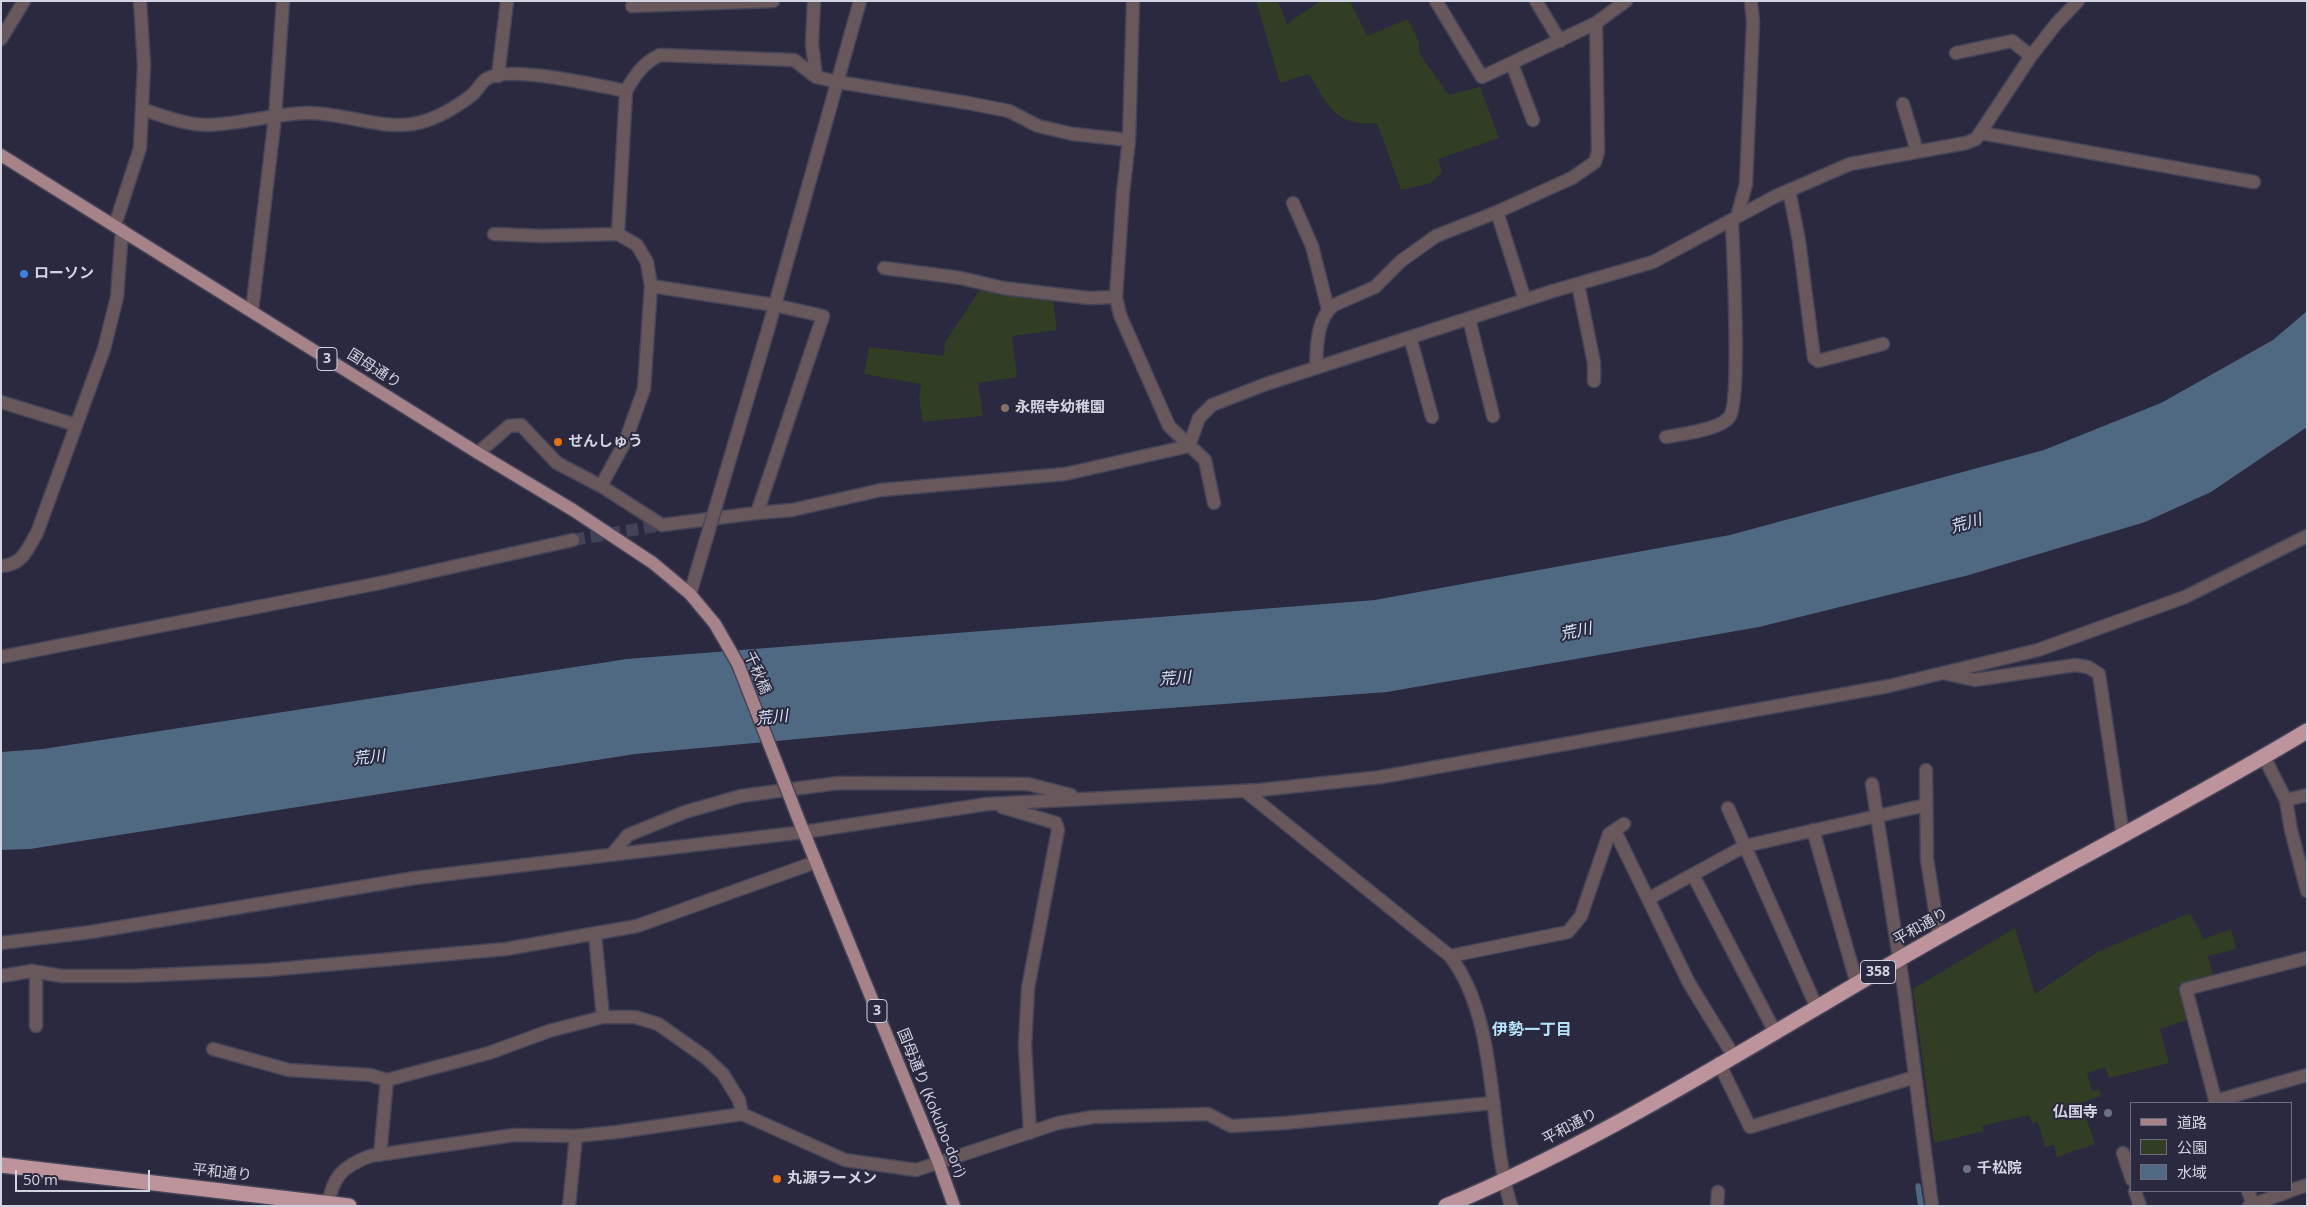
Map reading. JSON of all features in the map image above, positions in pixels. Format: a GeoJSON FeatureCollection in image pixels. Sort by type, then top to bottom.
{"type":"FeatureCollection","features":[{"type":"Feature","properties":{"kind":"highway","name":"平和通り"},"geometry":{"type":"LineString","coordinates":[[1446,1206],[1504,1182],[1579,1143],[1939,936],[2123,836],[2307,731]]}},
{"type":"Feature","properties":{"kind":"highway","name":"平和通り"},"geometry":{"type":"LineString","coordinates":[[1,1165],[349,1206]]}},
{"type":"Feature","properties":{"kind":"main road","name":"国母通り"},"geometry":{"type":"LineString","coordinates":[[1,155],[478,453],[574,510],[653,563]]}},
{"type":"Feature","properties":{"kind":"main road","name":"千秋橋"},"geometry":{"type":"LineString","coordinates":[[653,563],[690,594],[715,624],[738,664],[798,818]]}},
{"type":"Feature","properties":{"kind":"main road","name":"国母通り (Kokubo-dori)"},"geometry":{"type":"LineString","coordinates":[[798,818],[938,1161],[954,1206]]}},
{"type":"Feature","properties":{"kind":"street"},"geometry":{"type":"LineString","coordinates":[[1,39],[24,1]]}},
{"type":"Feature","properties":{"kind":"street"},"geometry":{"type":"LineString","coordinates":[[1,566],[11,565],[22,560],[37,532],[106,340],[117,297],[118,228],[140,148],[144,65],[140,1]]}},
{"type":"Feature","properties":{"kind":"street"},"geometry":{"type":"LineString","coordinates":[[252,311],[275,117],[282,1]]}},
{"type":"Feature","properties":{"kind":"street"},"geometry":{"type":"LineString","coordinates":[[498,76],[507,1]]}},
{"type":"Feature","properties":{"kind":"street"},"geometry":{"type":"LineString","coordinates":[[632,6],[773,1]]}},
{"type":"Feature","properties":{"kind":"street"},"geometry":{"type":"LineString","coordinates":[[814,1],[812,44],[816,77]]}},
{"type":"Feature","properties":{"kind":"street"},"geometry":{"type":"LineString","coordinates":[[690,594],[769,326],[860,1]]}},
{"type":"Feature","properties":{"kind":"street"},"geometry":{"type":"LineString","coordinates":[[1133,1],[1130,140],[1123,193],[1116,297],[1124,324],[1169,426],[1205,460],[1214,503]]}},
{"type":"Feature","properties":{"kind":"street"},"geometry":{"type":"LineString","coordinates":[[1436,1],[1482,77],[1596,23],[1626,1]]}},
{"type":"Feature","properties":{"kind":"street"},"geometry":{"type":"LineString","coordinates":[[1536,1],[1560,41]]}},
{"type":"Feature","properties":{"kind":"street"},"geometry":{"type":"LineString","coordinates":[[1666,437],[1721,425],[1730,417],[1733,410],[1735,370],[1735,219],[1746,184],[1753,22],[1751,1]]}},
{"type":"Feature","properties":{"kind":"street"},"geometry":{"type":"LineString","coordinates":[[1189,446],[1199,418],[1212,405],[1316,368],[1524,300],[1653,262],[1789,190],[1850,164],[1966,143],[1976,139],[2031,56],[2056,24],[2078,1]]}},
{"type":"Feature","properties":{"kind":"street"},"geometry":{"type":"LineString","coordinates":[[1316,368],[1321,323],[1328,309],[1375,287],[1401,261],[1436,236],[1497,212],[1572,178],[1595,162],[1598,152],[1596,23]]}},
{"type":"Feature","properties":{"kind":"street"},"geometry":{"type":"LineString","coordinates":[[1956,53],[2012,41],[2031,56]]}},
{"type":"Feature","properties":{"kind":"street"},"geometry":{"type":"LineString","coordinates":[[618,234],[626,91],[636,74],[648,60],[660,55],[794,60],[816,77],[1009,111],[1038,126],[1064,132],[1130,140]]}},
{"type":"Feature","properties":{"kind":"street"},"geometry":{"type":"LineString","coordinates":[[1512,64],[1533,120]]}},
{"type":"Feature","properties":{"kind":"street"},"geometry":{"type":"LineString","coordinates":[[142,109],[178,120],[206,125],[307,113],[334,115],[379,124],[410,125],[430,120],[474,94],[486,79],[498,76],[528,74],[626,91]]}},
{"type":"Feature","properties":{"kind":"street"},"geometry":{"type":"LineString","coordinates":[[1903,104],[1917,151]]}},
{"type":"Feature","properties":{"kind":"street"},"geometry":{"type":"LineString","coordinates":[[1981,133],[2254,182]]}},
{"type":"Feature","properties":{"kind":"street"},"geometry":{"type":"LineString","coordinates":[[1789,190],[1799,241],[1814,358],[1818,361],[1883,344]]}},
{"type":"Feature","properties":{"kind":"street"},"geometry":{"type":"LineString","coordinates":[[1293,203],[1312,246],[1328,309]]}},
{"type":"Feature","properties":{"kind":"street"},"geometry":{"type":"LineString","coordinates":[[1497,212],[1524,300]]}},
{"type":"Feature","properties":{"kind":"street"},"geometry":{"type":"LineString","coordinates":[[494,234],[543,236],[618,234],[637,245],[646,262],[651,286],[644,389],[625,442],[600,486]]}},
{"type":"Feature","properties":{"kind":"street"},"geometry":{"type":"LineString","coordinates":[[884,268],[961,278],[1003,288],[1089,298],[1116,297]]}},
{"type":"Feature","properties":{"kind":"street"},"geometry":{"type":"LineString","coordinates":[[1578,284],[1594,364],[1594,381]]}},
{"type":"Feature","properties":{"kind":"street"},"geometry":{"type":"LineString","coordinates":[[651,286],[774,305],[823,316],[757,513]]}},
{"type":"Feature","properties":{"kind":"street"},"geometry":{"type":"LineString","coordinates":[[1469,319],[1493,416]]}},
{"type":"Feature","properties":{"kind":"street"},"geometry":{"type":"LineString","coordinates":[[1410,337],[1432,417]]}},
{"type":"Feature","properties":{"kind":"street"},"geometry":{"type":"LineString","coordinates":[[1,402],[76,425]]}},
{"type":"Feature","properties":{"kind":"street"},"geometry":{"type":"LineString","coordinates":[[478,453],[509,426],[521,425],[557,463],[600,486],[662,525],[792,510],[881,490],[1065,474],[1189,446]]}},
{"type":"Feature","properties":{"kind":"street"},"geometry":{"type":"LineString","coordinates":[[1,943],[91,932],[414,878],[613,853],[804,832],[987,804],[1245,791],[1381,777],[1889,686],[2038,650],[2185,597],[2307,536]]}},
{"type":"Feature","properties":{"kind":"street"},"geometry":{"type":"LineString","coordinates":[[1,657],[380,583],[573,540]]}},
{"type":"Feature","properties":{"kind":"street"},"geometry":{"type":"LineString","coordinates":[[1942,673],[1975,680],[2075,665],[2088,667],[2099,674],[2103,689],[2123,836]]}},
{"type":"Feature","properties":{"kind":"street"},"geometry":{"type":"LineString","coordinates":[[2264,757],[2286,800],[2291,830],[2307,891]]}},
{"type":"Feature","properties":{"kind":"street"},"geometry":{"type":"LineString","coordinates":[[1926,770],[1927,859],[1939,936]]}},
{"type":"Feature","properties":{"kind":"street"},"geometry":{"type":"LineString","coordinates":[[613,853],[628,836],[685,812],[741,796],[838,783],[1028,784],[1085,798]]}},
{"type":"Feature","properties":{"kind":"street"},"geometry":{"type":"LineString","coordinates":[[1872,784],[1900,959],[1932,1206]]}},
{"type":"Feature","properties":{"kind":"street"},"geometry":{"type":"LineString","coordinates":[[1245,791],[1450,956],[1461,970],[1472,997],[1488,1055],[1492,1103],[1504,1182],[1512,1206]]}},
{"type":"Feature","properties":{"kind":"street"},"geometry":{"type":"LineString","coordinates":[[2286,800],[2307,795]]}},
{"type":"Feature","properties":{"kind":"street"},"geometry":{"type":"LineString","coordinates":[[987,804],[1049,819],[1056,822],[1058,830],[1028,988],[1025,1045],[1030,1132]]}},
{"type":"Feature","properties":{"kind":"street"},"geometry":{"type":"LineString","coordinates":[[1648,899],[1745,846],[1926,805]]}},
{"type":"Feature","properties":{"kind":"street"},"geometry":{"type":"LineString","coordinates":[[1728,808],[1816,1008]]}},
{"type":"Feature","properties":{"kind":"street"},"geometry":{"type":"LineString","coordinates":[[1450,956],[1568,932],[1581,916],[1609,834],[1620,827],[1648,899],[1689,983],[1734,1055]]}},
{"type":"Feature","properties":{"kind":"street"},"geometry":{"type":"LineString","coordinates":[[1813,830],[1857,984]]}},
{"type":"Feature","properties":{"kind":"street"},"geometry":{"type":"LineString","coordinates":[[1,976],[36,972],[62,976],[132,976],[267,970],[506,949],[595,935],[637,926],[816,862]]}},
{"type":"Feature","properties":{"kind":"street"},"geometry":{"type":"LineString","coordinates":[[1693,875],[1775,1032]]}},
{"type":"Feature","properties":{"kind":"street"},"geometry":{"type":"LineString","coordinates":[[595,935],[603,1017]]}},
{"type":"Feature","properties":{"kind":"street"},"geometry":{"type":"LineString","coordinates":[[2307,958],[2186,989],[2216,1102],[2307,1075]]}},
{"type":"Feature","properties":{"kind":"street"},"geometry":{"type":"LineString","coordinates":[[36,972],[36,1026]]}},
{"type":"Feature","properties":{"kind":"street"},"geometry":{"type":"LineString","coordinates":[[213,1049],[289,1070],[370,1074],[386,1080],[490,1053],[549,1032],[603,1017],[635,1017],[658,1024],[705,1057],[723,1074],[739,1100],[742,1114]]}},
{"type":"Feature","properties":{"kind":"street"},"geometry":{"type":"LineString","coordinates":[[1719,1063],[1750,1127],[1915,1077]]}},
{"type":"Feature","properties":{"kind":"street"},"geometry":{"type":"LineString","coordinates":[[380,1155],[386,1080]]}},
{"type":"Feature","properties":{"kind":"street"},"geometry":{"type":"LineString","coordinates":[[328,1204],[338,1174],[353,1162],[380,1155],[514,1135],[576,1136],[742,1114],[846,1160],[916,1170],[938,1161],[1058,1123],[1126,1115],[1208,1114],[1231,1126],[1285,1123],[1492,1103]]}},
{"type":"Feature","properties":{"kind":"street"},"geometry":{"type":"LineString","coordinates":[[569,1206],[576,1136]]}},
{"type":"Feature","properties":{"kind":"street"},"geometry":{"type":"LineString","coordinates":[[2124,1153],[2130,1173]]}},
{"type":"Feature","properties":{"kind":"street"},"geometry":{"type":"LineString","coordinates":[[2293,1189],[2307,1185]]}},
{"type":"Feature","properties":{"kind":"street"},"geometry":{"type":"LineString","coordinates":[[1717,1206],[1718,1192]]}},
{"type":"Feature","properties":{"kind":"street"},"geometry":{"type":"LineString","coordinates":[[2135,1192],[2140,1206]]}},
{"type":"Feature","properties":{"kind":"street"},"geometry":{"type":"LineString","coordinates":[[2248,1192],[2251,1205],[2286,1192]]}},
{"type":"Feature","properties":{"kind":"green space"},"geometry":{"type":"Polygon","coordinates":[[[1256,1],[1278,1],[1287,24],[1320,1],[1350,1],[1367,36],[1408,19],[1419,42],[1419,53],[1449,95],[1480,87],[1499,138],[1438,159],[1442,172],[1431,183],[1401,190],[1377,123],[1351,121],[1342,117],[1327,104],[1309,74],[1280,83],[1256,1]]]}},
{"type":"Feature","properties":{"kind":"green space"},"geometry":{"type":"Polygon","coordinates":[[[980,290],[1053,300],[1057,330],[1012,336],[1017,377],[978,383],[983,416],[923,422],[919,399],[921,384],[864,374],[869,347],[944,356],[945,342],[980,290]]]}},
{"type":"Feature","properties":{"kind":"green space"},"geometry":{"type":"Polygon","coordinates":[[[2190,913],[2204,939],[2231,929],[2236,949],[2208,956],[2215,982],[2186,989],[2194,1018],[2160,1029],[2169,1063],[2109,1078],[2105,1067],[2087,1073],[2092,1091],[2099,1089],[2101,1096],[2081,1103],[2095,1144],[2057,1157],[2054,1145],[2045,1147],[2038,1122],[2032,1123],[2029,1115],[1982,1126],[1984,1131],[1934,1143],[1913,989],[2015,928],[2035,994],[2097,952],[2190,913]]]}},
{"type":"Feature","properties":{"kind":"water","name":"荒川"},"geometry":{"type":"Polygon","coordinates":[[[2307,311],[2307,427],[2211,492],[2145,522],[1969,575],[1759,627],[1387,692],[993,721],[635,754],[30,849],[1,850],[1,752],[43,749],[627,659],[1375,600],[1730,535],[2044,450],[2161,403],[2273,340],[2307,311]]]}},
{"type":"Feature","properties":{"kind":"waterway"},"geometry":{"type":"LineString","coordinates":[[1918,1186],[1921,1206]]}},
{"type":"Feature","properties":{"kind":"tunnel"},"geometry":{"type":"LineString","coordinates":[[573,540],[662,525]]}},
{"type":"Feature","properties":{"kind":"place","name":"ローソン"},"geometry":{"type":"Point","coordinates":[24,274]}},
{"type":"Feature","properties":{"kind":"place","name":"永照寺幼稚園"},"geometry":{"type":"Point","coordinates":[1005,408]}},
{"type":"Feature","properties":{"kind":"place","name":"せんしゅう"},"geometry":{"type":"Point","coordinates":[558,442]}},
{"type":"Feature","properties":{"kind":"place","name":"仏国寺"},"geometry":{"type":"Point","coordinates":[2108,1113]}},
{"type":"Feature","properties":{"kind":"place","name":"千松院"},"geometry":{"type":"Point","coordinates":[1967,1169]}},
{"type":"Feature","properties":{"kind":"place","name":"丸源ラーメン"},"geometry":{"type":"Point","coordinates":[777,1179]}},
{"type":"Feature","properties":{"kind":"district","name":"伊勢一丁目"},"geometry":{"type":"Point","coordinates":[1532,1030]}}]}
